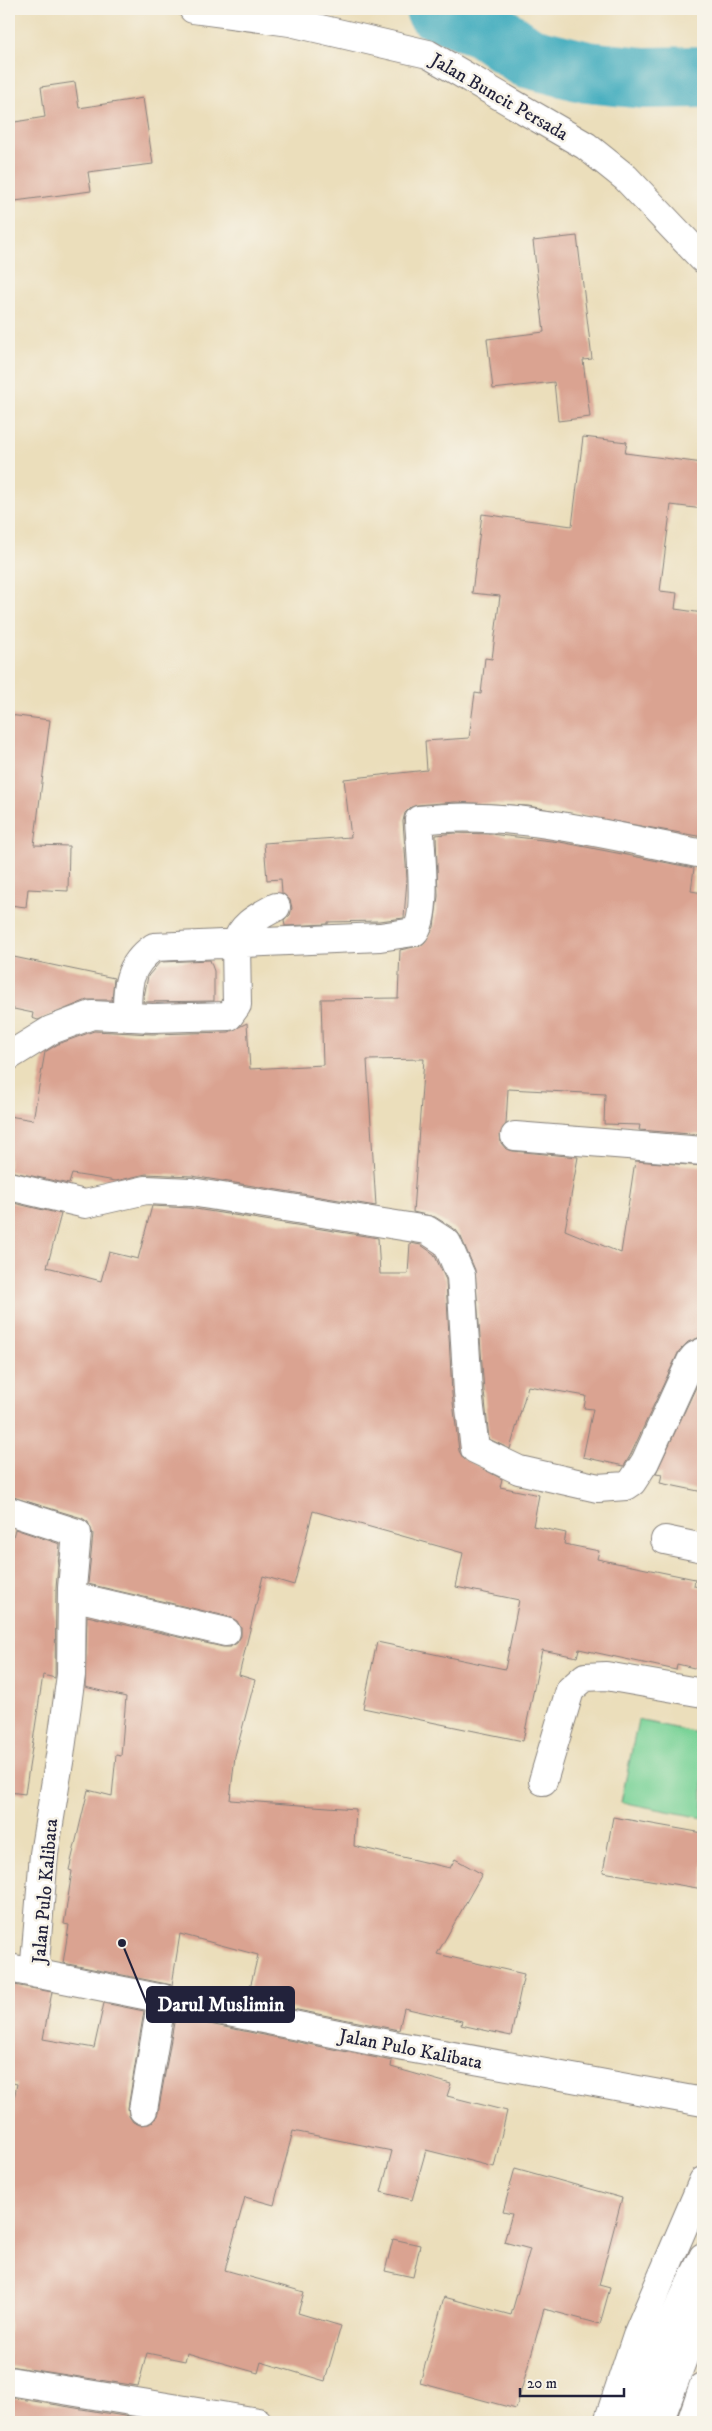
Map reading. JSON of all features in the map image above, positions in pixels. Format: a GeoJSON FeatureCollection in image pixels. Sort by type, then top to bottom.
{"type":"FeatureCollection","features":[{"type":"Feature","properties":{"kind":"street","name":"Jalan Buncit Persada"},"geometry":{"type":"LineString","coordinates":[[193,9],[290,22],[428,54],[586,146],[626,178],[703,260]]}},
{"type":"Feature","properties":{"kind":"street"},"geometry":{"type":"LineString","coordinates":[[127,1017],[127,999],[132,970],[143,955],[154,947],[380,937],[414,932],[420,924],[423,901],[419,820],[443,818],[540,822],[703,854]]}},
{"type":"Feature","properties":{"kind":"street"},"geometry":{"type":"LineString","coordinates":[[9,1056],[51,1030],[92,1015],[127,1017],[230,1016],[237,1005],[236,944],[238,934],[251,922],[276,907]]}},
{"type":"Feature","properties":{"kind":"street"},"geometry":{"type":"LineString","coordinates":[[515,1136],[703,1150]]}},
{"type":"Feature","properties":{"kind":"street"},"geometry":{"type":"LineString","coordinates":[[9,1186],[85,1204],[146,1190],[191,1192],[427,1230],[447,1243],[460,1276],[468,1392],[475,1449],[519,1470],[598,1488],[626,1486],[632,1482],[646,1462],[691,1361],[695,1356],[703,1352]]}},
{"type":"Feature","properties":{"kind":"street","name":"Jalan Pulo Kalibata"},"geometry":{"type":"LineString","coordinates":[[9,1511],[77,1533],[72,1596],[71,1675],[44,1854],[35,1962],[37,1974],[393,2045],[703,2102]]}},
{"type":"Feature","properties":{"kind":"street"},"geometry":{"type":"LineString","coordinates":[[665,1540],[703,1548]]}},
{"type":"Feature","properties":{"kind":"street"},"geometry":{"type":"LineString","coordinates":[[72,1596],[226,1632]]}},
{"type":"Feature","properties":{"kind":"street"},"geometry":{"type":"LineString","coordinates":[[543,1781],[570,1690],[585,1677],[606,1676],[703,1693]]}},
{"type":"Feature","properties":{"kind":"street"},"geometry":{"type":"LineString","coordinates":[[9,1968],[37,1974]]}},
{"type":"Feature","properties":{"kind":"street"},"geometry":{"type":"LineString","coordinates":[[143,2110],[162,1998]]}},
{"type":"Feature","properties":{"kind":"street"},"geometry":{"type":"LineString","coordinates":[[608,2422],[637,2335],[703,2181]]}},
{"type":"Feature","properties":{"kind":"street"},"geometry":{"type":"LineString","coordinates":[[634,2422],[661,2345],[703,2257]]}},
{"type":"Feature","properties":{"kind":"street"},"geometry":{"type":"LineString","coordinates":[[659,2422],[703,2306]]}},
{"type":"Feature","properties":{"kind":"street"},"geometry":{"type":"LineString","coordinates":[[9,2381],[258,2422]]}},
{"type":"Feature","properties":{"kind":"street"},"geometry":{"type":"LineString","coordinates":[[691,2422],[703,2387]]}},
{"type":"Feature","properties":{"kind":"green space"},"geometry":{"type":"Polygon","coordinates":[[[638,1720],[703,1734],[703,1818],[621,1802],[638,1720]]]}},
{"type":"Feature","properties":{"kind":"building"},"geometry":{"type":"Polygon","coordinates":[[[75,82],[79,108],[143,98],[153,164],[88,172],[91,191],[15,201],[9,160],[9,123],[45,117],[41,87],[75,82]]]}},
{"type":"Feature","properties":{"kind":"building"},"geometry":{"type":"Polygon","coordinates":[[[577,236],[592,359],[583,360],[590,417],[558,421],[554,382],[493,389],[487,339],[544,332],[533,241],[577,236]]]}},
{"type":"Feature","properties":{"kind":"building"},"geometry":{"type":"Polygon","coordinates":[[[583,437],[627,442],[625,453],[703,463],[703,509],[671,505],[660,591],[677,593],[675,609],[703,613],[703,837],[528,806],[455,802],[417,805],[411,807],[405,813],[403,821],[407,879],[404,918],[285,926],[284,920],[290,915],[292,908],[290,900],[282,893],[281,879],[267,880],[264,843],[351,837],[344,779],[427,770],[425,741],[469,738],[475,693],[481,694],[485,658],[492,659],[500,596],[472,593],[482,514],[572,526],[583,437]]]}},
{"type":"Feature","properties":{"kind":"building"},"geometry":{"type":"Polygon","coordinates":[[[9,715],[50,720],[34,845],[69,846],[68,891],[28,889],[26,907],[9,905],[9,715]]]}},
{"type":"Feature","properties":{"kind":"building"},"geometry":{"type":"Polygon","coordinates":[[[455,833],[490,834],[560,842],[694,868],[691,891],[703,893],[703,1135],[639,1130],[640,1125],[604,1124],[605,1094],[508,1089],[506,1124],[500,1134],[501,1143],[506,1149],[578,1157],[565,1230],[621,1253],[635,1161],[703,1166],[703,1336],[688,1342],[679,1351],[624,1466],[583,1457],[593,1409],[584,1408],[586,1396],[528,1386],[510,1449],[489,1439],[475,1270],[461,1237],[456,1230],[435,1217],[413,1212],[424,1059],[367,1060],[376,1206],[192,1176],[146,1174],[116,1181],[72,1174],[69,1184],[9,1171],[9,1116],[33,1120],[45,1052],[58,1044],[94,1031],[152,1034],[229,1032],[247,1023],[250,1069],[323,1065],[321,999],[398,998],[400,950],[423,945],[434,927],[438,896],[436,835],[455,833]]]}},
{"type":"Feature","properties":{"kind":"building"},"geometry":{"type":"Polygon","coordinates":[[[9,956],[114,978],[112,1000],[87,1000],[38,1020],[32,1018],[33,1013],[9,1008],[9,956]]]}},
{"type":"Feature","properties":{"kind":"building"},"geometry":{"type":"Polygon","coordinates":[[[210,960],[214,971],[214,1001],[143,1002],[148,976],[160,962],[210,960]]]}},
{"type":"Feature","properties":{"kind":"building"},"geometry":{"type":"Polygon","coordinates":[[[9,1202],[61,1214],[47,1267],[101,1281],[109,1252],[138,1259],[152,1206],[189,1208],[378,1238],[380,1274],[408,1274],[410,1243],[421,1245],[434,1254],[446,1280],[452,1394],[459,1451],[463,1458],[502,1479],[500,1487],[539,1495],[533,1526],[566,1533],[564,1544],[599,1551],[597,1559],[695,1579],[694,1586],[703,1588],[703,1670],[677,1664],[676,1670],[579,1649],[577,1657],[542,1650],[523,1741],[363,1708],[377,1642],[505,1669],[519,1600],[456,1587],[463,1553],[313,1511],[294,1585],[263,1576],[239,1675],[255,1680],[235,1756],[230,1800],[356,1809],[354,1846],[450,1868],[455,1859],[482,1874],[437,1954],[524,1974],[511,2036],[461,2025],[462,2021],[404,2008],[399,2030],[247,2000],[258,1955],[180,1934],[172,1985],[63,1963],[69,1925],[64,1924],[72,1871],[69,1870],[88,1790],[112,1796],[116,1755],[121,1756],[126,1697],[85,1687],[87,1616],[223,1647],[230,1647],[237,1643],[241,1636],[241,1628],[237,1621],[230,1617],[88,1584],[93,1534],[88,1522],[82,1518],[9,1496],[9,1202]]]}},
{"type":"Feature","properties":{"kind":"building"},"geometry":{"type":"Polygon","coordinates":[[[703,1372],[703,1492],[660,1483],[662,1474],[656,1473],[703,1372]]]}},
{"type":"Feature","properties":{"kind":"building"},"geometry":{"type":"Polygon","coordinates":[[[15,1529],[60,1544],[56,1588],[55,1678],[43,1675],[25,1794],[9,1792],[9,1552],[15,1529]]]}},
{"type":"Feature","properties":{"kind":"building"},"geometry":{"type":"Polygon","coordinates":[[[613,1817],[703,1833],[703,1889],[603,1872],[613,1817]]]}},
{"type":"Feature","properties":{"kind":"building"},"geometry":{"type":"Polygon","coordinates":[[[9,1984],[52,1992],[43,2039],[94,2048],[104,2003],[144,2011],[128,2108],[129,2116],[133,2122],[140,2125],[149,2124],[155,2120],[158,2113],[175,2017],[392,2061],[391,2067],[451,2084],[447,2096],[507,2111],[494,2167],[426,2150],[412,2200],[381,2192],[392,2151],[293,2131],[274,2205],[245,2197],[225,2270],[304,2292],[298,2313],[341,2326],[325,2381],[261,2362],[258,2373],[187,2353],[185,2361],[147,2353],[138,2386],[9,2366],[9,2121],[17,2084],[9,2082],[9,1984]]]}},
{"type":"Feature","properties":{"kind":"building"},"geometry":{"type":"Polygon","coordinates":[[[515,2168],[622,2198],[599,2285],[610,2288],[600,2324],[544,2309],[516,2409],[420,2383],[444,2297],[511,2315],[530,2249],[504,2242],[512,2214],[503,2212],[515,2168]]]}},
{"type":"Feature","properties":{"kind":"building"},"geometry":{"type":"Polygon","coordinates":[[[393,2239],[420,2245],[413,2277],[385,2271],[393,2239]]]}},
{"type":"Feature","properties":{"kind":"building"},"geometry":{"type":"Polygon","coordinates":[[[9,2397],[130,2417],[129,2422],[9,2422],[9,2397]]]}},
{"type":"Feature","properties":{"kind":"waterway"},"geometry":{"type":"LineString","coordinates":[[436,9],[484,27],[527,57],[587,72],[644,78],[703,77]]}},
{"type":"Feature","properties":{"kind":"place","name":"Darul Muslimin"},"geometry":{"type":"Point","coordinates":[122,1943]}}]}
